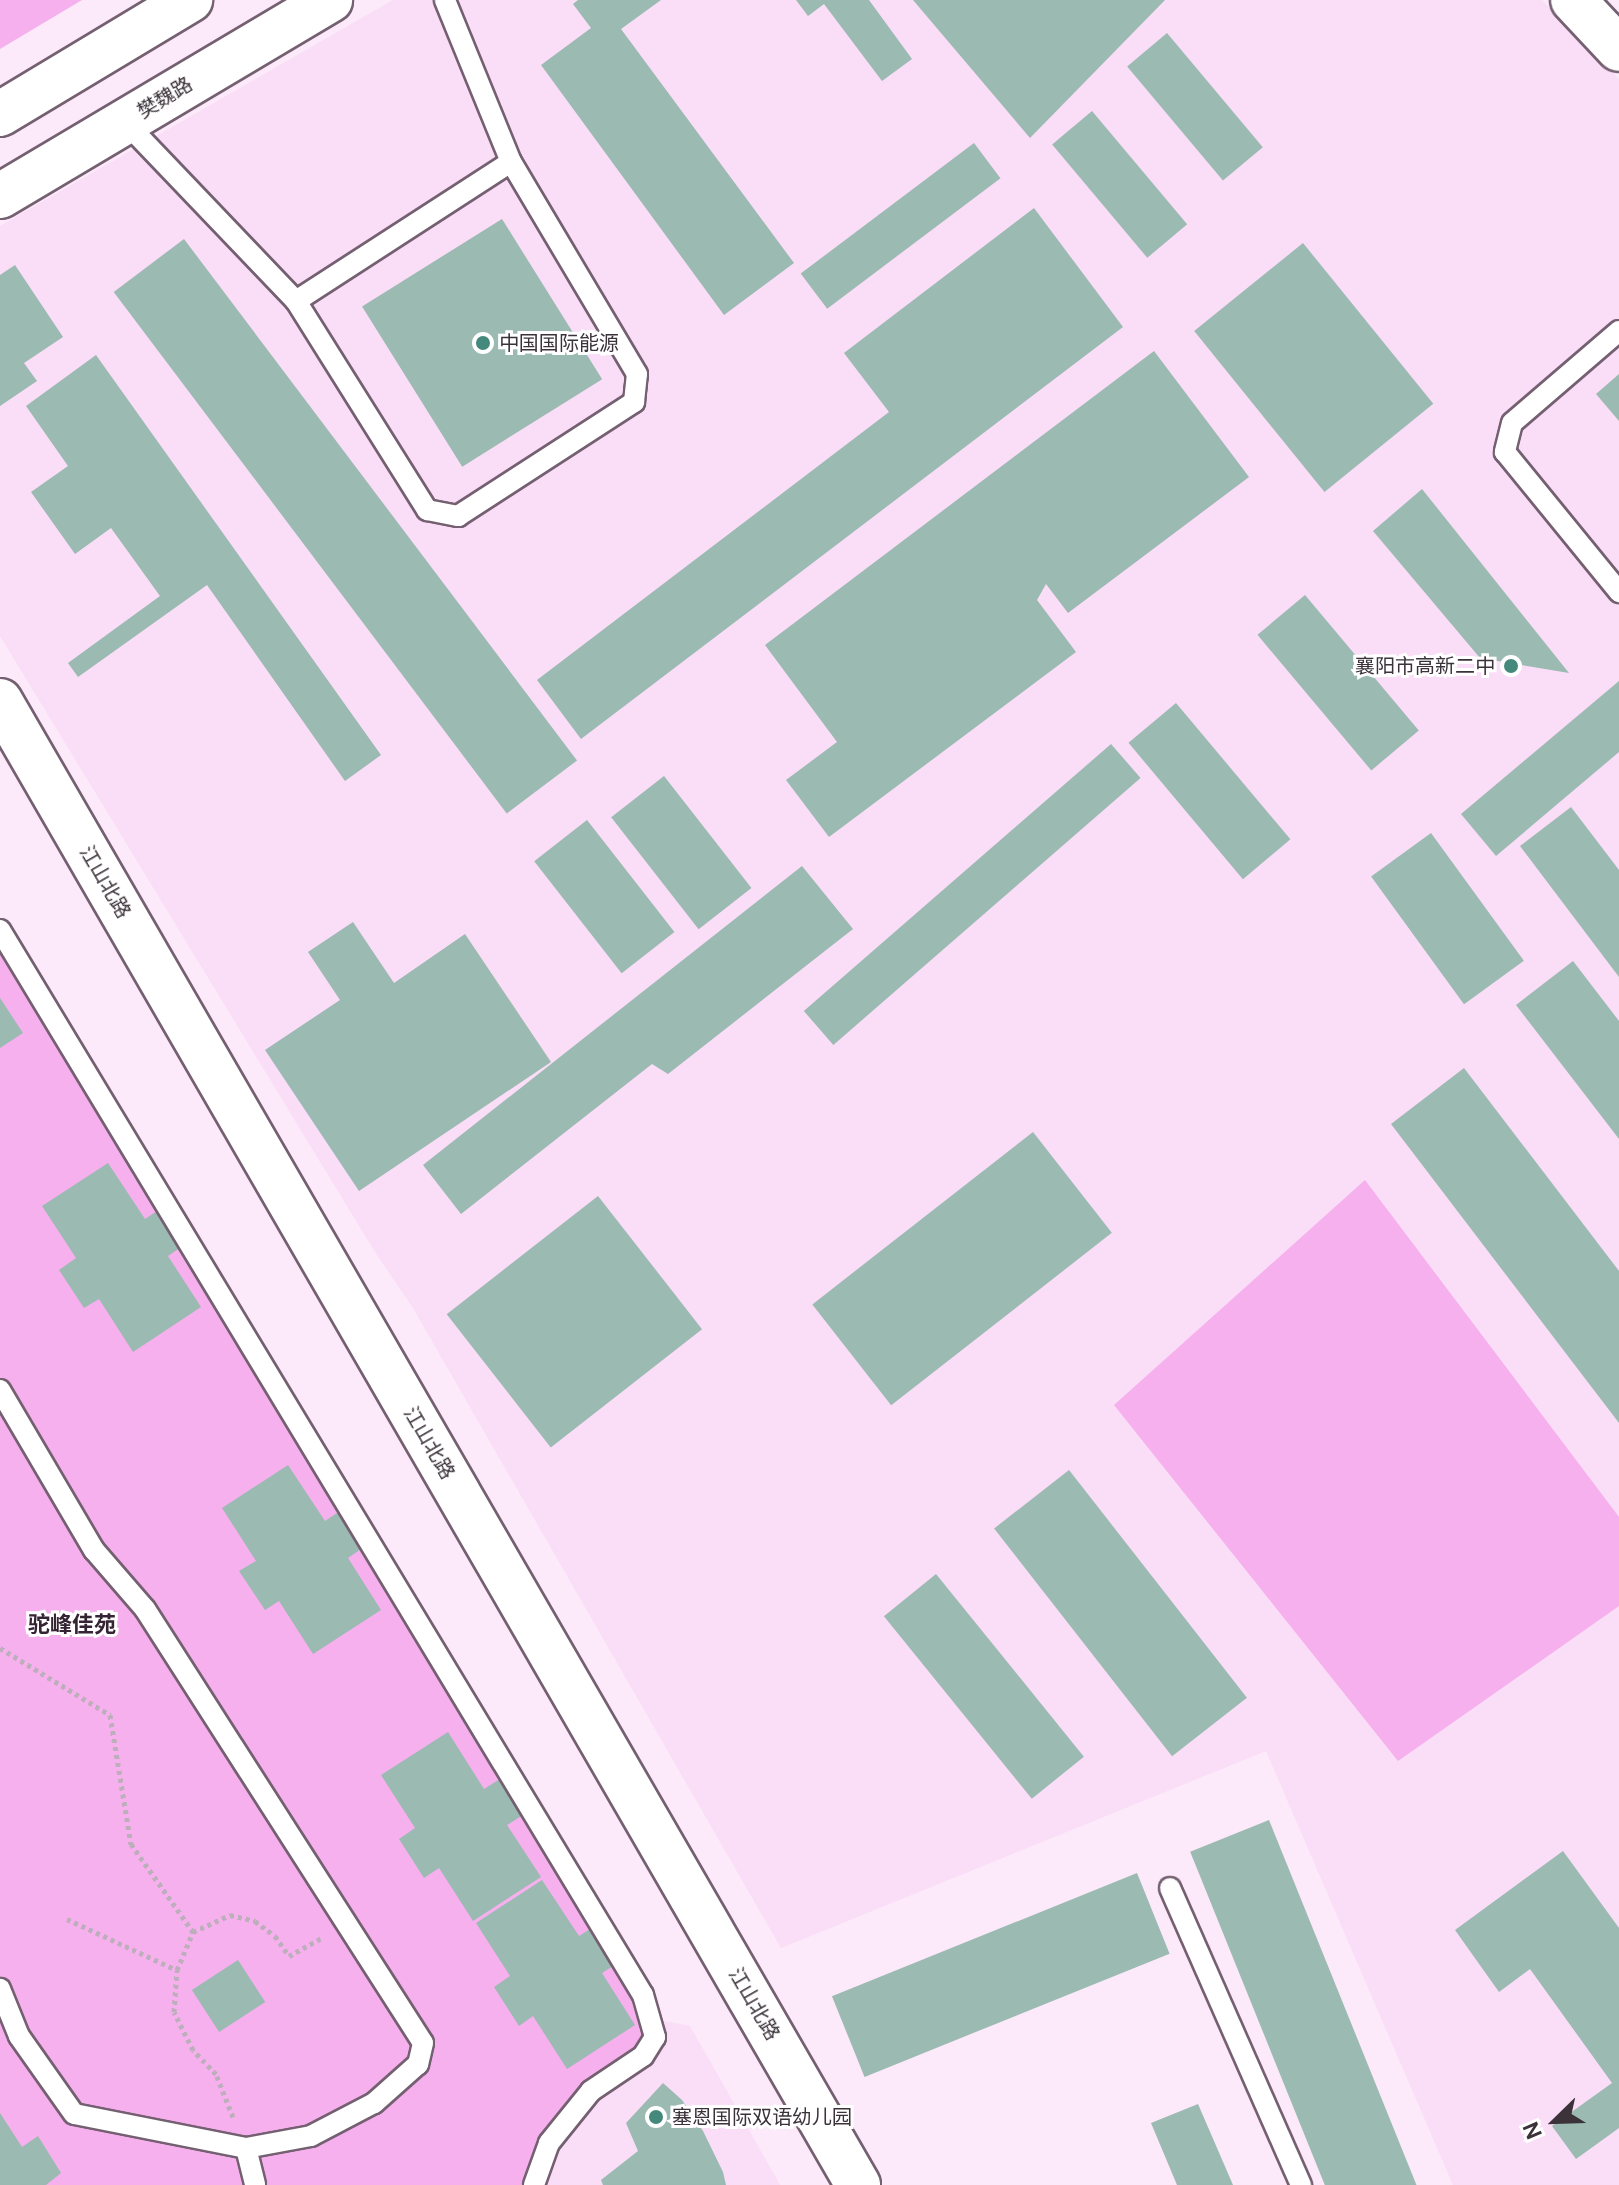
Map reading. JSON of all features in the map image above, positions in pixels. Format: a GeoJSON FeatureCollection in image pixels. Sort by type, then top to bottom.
{"type":"FeatureCollection","features":[{"type":"Feature","properties":{"kind":"street"},"geometry":{"type":"LineString","coordinates":[[0,114],[190,0]]}},
{"type":"Feature","properties":{"kind":"street","name":"樊魏路"},"geometry":{"type":"LineString","coordinates":[[0,196],[330,0]]}},
{"type":"Feature","properties":{"kind":"street"},"geometry":{"type":"LineString","coordinates":[[1573,0],[1619,49]]}},
{"type":"Feature","properties":{"kind":"street","name":"江山北路"},"geometry":{"type":"LineString","coordinates":[[0,701],[858,2185]]}},
{"type":"Feature","properties":{"kind":"lane"},"geometry":{"type":"LineString","coordinates":[[125,122],[296,301],[427,510],[458,516],[634,402],[637,374],[511,162],[445,0]]}},
{"type":"Feature","properties":{"kind":"lane"},"geometry":{"type":"LineString","coordinates":[[296,301],[511,162]]}},
{"type":"Feature","properties":{"kind":"lane"},"geometry":{"type":"LineString","coordinates":[[1619,331],[1512,423],[1505,452],[1619,592]]}},
{"type":"Feature","properties":{"kind":"lane"},"geometry":{"type":"LineString","coordinates":[[0,930],[643,1995],[655,2037],[643,2056],[591,2091],[549,2143],[534,2185]]}},
{"type":"Feature","properties":{"kind":"lane"},"geometry":{"type":"LineString","coordinates":[[0,1390],[94,1550],[145,1609],[423,2043],[418,2064],[374,2103],[311,2136],[246,2148],[74,2114],[19,2036],[0,1989]]}},
{"type":"Feature","properties":{"kind":"lane"},"geometry":{"type":"LineString","coordinates":[[1170,1888],[1301,2185]]}},
{"type":"Feature","properties":{"kind":"lane"},"geometry":{"type":"LineString","coordinates":[[246,2148],[255,2185]]}},
{"type":"Feature","properties":{"kind":"path"},"geometry":{"type":"LineString","coordinates":[[0,1648],[110,1715],[131,1844],[193,1932]]}},
{"type":"Feature","properties":{"kind":"path"},"geometry":{"type":"LineString","coordinates":[[246,2148],[216,2074],[193,2050],[174,2012],[177,1970],[193,1932],[230,1915],[255,1921],[275,1936],[289,1956],[346,1924]]}},
{"type":"Feature","properties":{"kind":"path"},"geometry":{"type":"LineString","coordinates":[[67,1919],[177,1970]]}},
{"type":"Feature","properties":{"kind":"shaded area"},"geometry":{"type":"Polygon","coordinates":[[[0,0],[82,0],[0,49],[0,0]]]}},
{"type":"Feature","properties":{"kind":"shaded area"},"geometry":{"type":"Polygon","coordinates":[[[393,0],[1542,0],[1619,79],[1619,2185],[1453,2185],[1266,1751],[781,1948],[413,1308],[375,1252],[0,636],[0,226],[393,0]]]}},
{"type":"Feature","properties":{"kind":"shaded area"},"geometry":{"type":"Polygon","coordinates":[[[0,930],[643,1995],[655,2037],[591,2091],[534,2185],[0,2185],[0,930]]]}},
{"type":"Feature","properties":{"kind":"shaded area"},"geometry":{"type":"Polygon","coordinates":[[[1365,1180],[1619,1517],[1619,1606],[1398,1761],[1114,1405],[1365,1180]]]}},
{"type":"Feature","properties":{"kind":"shaded area","name":"塞恩国际双语幼儿园"},"geometry":{"type":"Polygon","coordinates":[[[650,2018],[690,2026],[780,2185],[534,2185],[549,2143],[650,2018]]]}},
{"type":"Feature","properties":{"kind":"building"},"geometry":{"type":"Polygon","coordinates":[[[578,0],[661,0],[621,29],[794,263],[724,315],[541,65],[591,28],[573,4],[578,0]]]}},
{"type":"Feature","properties":{"kind":"building"},"geometry":{"type":"Polygon","coordinates":[[[796,0],[869,0],[912,59],[882,81],[824,4],[808,16],[796,0]]]}},
{"type":"Feature","properties":{"kind":"building"},"geometry":{"type":"Polygon","coordinates":[[[913,0],[1165,0],[1030,138],[913,0]]]}},
{"type":"Feature","properties":{"kind":"building"},"geometry":{"type":"Polygon","coordinates":[[[1167,33],[1263,147],[1223,181],[1127,66],[1167,33]]]}},
{"type":"Feature","properties":{"kind":"building"},"geometry":{"type":"Polygon","coordinates":[[[1092,111],[1187,224],[1147,258],[1052,144],[1092,111]]]}},
{"type":"Feature","properties":{"kind":"building"},"geometry":{"type":"Polygon","coordinates":[[[974,143],[1000,178],[827,309],[801,274],[974,143]]]}},
{"type":"Feature","properties":{"kind":"building"},"geometry":{"type":"Polygon","coordinates":[[[1034,208],[1123,327],[581,739],[537,680],[889,412],[844,353],[1034,208]]]}},
{"type":"Feature","properties":{"kind":"building","name":"中国国际能源"},"geometry":{"type":"Polygon","coordinates":[[[502,219],[602,379],[462,467],[362,306],[502,219]]]}},
{"type":"Feature","properties":{"kind":"building"},"geometry":{"type":"Polygon","coordinates":[[[184,239],[577,761],[507,813],[114,292],[184,239]]]}},
{"type":"Feature","properties":{"kind":"building"},"geometry":{"type":"Polygon","coordinates":[[[1303,243],[1433,404],[1324,492],[1194,331],[1303,243]]]}},
{"type":"Feature","properties":{"kind":"building"},"geometry":{"type":"Polygon","coordinates":[[[15,265],[63,337],[24,363],[37,381],[0,406],[0,275],[15,265]]]}},
{"type":"Feature","properties":{"kind":"building"},"geometry":{"type":"Polygon","coordinates":[[[1154,351],[1249,477],[1068,613],[1046,584],[1037,600],[1076,652],[829,837],[786,780],[837,742],[765,645],[1154,351]]]}},
{"type":"Feature","properties":{"kind":"building"},"geometry":{"type":"Polygon","coordinates":[[[96,355],[381,755],[345,781],[207,585],[78,677],[68,663],[160,596],[111,528],[75,554],[31,492],[68,466],[26,406],[96,355]]]}},
{"type":"Feature","properties":{"kind":"building"},"geometry":{"type":"Polygon","coordinates":[[[1619,374],[1619,421],[1596,394],[1619,374]]]}},
{"type":"Feature","properties":{"kind":"building"},"geometry":{"type":"Polygon","coordinates":[[[1422,489],[1569,673],[1480,658],[1373,531],[1422,489]]]}},
{"type":"Feature","properties":{"kind":"building"},"geometry":{"type":"Polygon","coordinates":[[[1305,595],[1419,731],[1371,770],[1258,635],[1305,595]]]}},
{"type":"Feature","properties":{"kind":"building"},"geometry":{"type":"Polygon","coordinates":[[[1619,681],[1619,752],[1496,856],[1461,814],[1619,681]]]}},
{"type":"Feature","properties":{"kind":"building"},"geometry":{"type":"Polygon","coordinates":[[[1176,703],[1290,839],[1243,879],[1129,743],[1176,703]]]}},
{"type":"Feature","properties":{"kind":"building"},"geometry":{"type":"Polygon","coordinates":[[[1111,744],[1141,778],[833,1045],[804,1011],[1111,744]]]}},
{"type":"Feature","properties":{"kind":"building"},"geometry":{"type":"Polygon","coordinates":[[[664,776],[751,888],[699,929],[611,817],[664,776]]]}},
{"type":"Feature","properties":{"kind":"building"},"geometry":{"type":"Polygon","coordinates":[[[1571,807],[1619,870],[1619,977],[1520,846],[1571,807]]]}},
{"type":"Feature","properties":{"kind":"building"},"geometry":{"type":"Polygon","coordinates":[[[587,820],[674,932],[622,973],[534,861],[587,820]]]}},
{"type":"Feature","properties":{"kind":"building"},"geometry":{"type":"Polygon","coordinates":[[[1431,833],[1524,961],[1464,1004],[1371,876],[1431,833]]]}},
{"type":"Feature","properties":{"kind":"building"},"geometry":{"type":"Polygon","coordinates":[[[802,866],[853,929],[668,1074],[652,1064],[461,1214],[423,1165],[802,866]]]}},
{"type":"Feature","properties":{"kind":"building"},"geometry":{"type":"Polygon","coordinates":[[[353,922],[394,983],[465,934],[551,1062],[359,1191],[265,1050],[340,1000],[308,952],[353,922]]]}},
{"type":"Feature","properties":{"kind":"building"},"geometry":{"type":"Polygon","coordinates":[[[1573,961],[1619,1021],[1619,1139],[1516,1005],[1573,961]]]}},
{"type":"Feature","properties":{"kind":"building"},"geometry":{"type":"Polygon","coordinates":[[[0,998],[23,1033],[0,1048],[0,998]]]}},
{"type":"Feature","properties":{"kind":"building"},"geometry":{"type":"Polygon","coordinates":[[[1464,1068],[1619,1271],[1619,1423],[1391,1124],[1464,1068]]]}},
{"type":"Feature","properties":{"kind":"building"},"geometry":{"type":"Polygon","coordinates":[[[1033,1132],[1112,1233],[891,1405],[812,1304],[1033,1132]]]}},
{"type":"Feature","properties":{"kind":"building"},"geometry":{"type":"Polygon","coordinates":[[[108,1163],[145,1219],[160,1209],[184,1245],[168,1256],[201,1307],[133,1352],[99,1299],[84,1308],[59,1270],[76,1258],[42,1206],[108,1163]]]}},
{"type":"Feature","properties":{"kind":"building"},"geometry":{"type":"Polygon","coordinates":[[[598,1196],[702,1329],[551,1447],[447,1314],[598,1196]]]}},
{"type":"Feature","properties":{"kind":"building"},"geometry":{"type":"Polygon","coordinates":[[[288,1465],[325,1521],[340,1511],[364,1547],[348,1558],[381,1610],[313,1654],[279,1601],[265,1610],[239,1571],[256,1561],[222,1508],[288,1465]]]}},
{"type":"Feature","properties":{"kind":"building"},"geometry":{"type":"Polygon","coordinates":[[[1069,1470],[1247,1698],[1172,1756],[994,1528],[1069,1470]]]}},
{"type":"Feature","properties":{"kind":"building"},"geometry":{"type":"Polygon","coordinates":[[[936,1574],[1084,1757],[1032,1799],[884,1616],[936,1574]]]}},
{"type":"Feature","properties":{"kind":"building"},"geometry":{"type":"Polygon","coordinates":[[[448,1732],[484,1789],[500,1779],[523,1815],[507,1825],[541,1877],[473,1921],[439,1868],[424,1878],[399,1839],[415,1828],[381,1775],[448,1732]]]}},
{"type":"Feature","properties":{"kind":"building"},"geometry":{"type":"Polygon","coordinates":[[[1269,1820],[1416,2185],[1325,2185],[1190,1852],[1269,1820]]]}},
{"type":"Feature","properties":{"kind":"building"},"geometry":{"type":"Polygon","coordinates":[[[1563,1851],[1619,1928],[1619,2128],[1576,2159],[1552,2126],[1612,2083],[1530,1969],[1499,1992],[1455,1930],[1563,1851]]]}},
{"type":"Feature","properties":{"kind":"building"},"geometry":{"type":"Polygon","coordinates":[[[1137,1873],[1170,1954],[865,2077],[832,1996],[1137,1873]]]}},
{"type":"Feature","properties":{"kind":"building"},"geometry":{"type":"Polygon","coordinates":[[[542,1880],[579,1936],[595,1926],[618,1963],[602,1973],[635,2025],[567,2069],[533,2016],[519,2026],[494,1987],[510,1976],[476,1923],[542,1880]]]}},
{"type":"Feature","properties":{"kind":"building"},"geometry":{"type":"Polygon","coordinates":[[[238,1960],[265,2002],[219,2032],[192,1990],[238,1960]]]}},
{"type":"Feature","properties":{"kind":"building"},"geometry":{"type":"Polygon","coordinates":[[[663,2083],[682,2100],[703,2131],[726,2185],[603,2185],[601,2180],[638,2151],[626,2123],[663,2083]]]}},
{"type":"Feature","properties":{"kind":"building"},"geometry":{"type":"Polygon","coordinates":[[[1198,2104],[1233,2185],[1177,2185],[1151,2123],[1198,2104]]]}},
{"type":"Feature","properties":{"kind":"building"},"geometry":{"type":"Polygon","coordinates":[[[0,2113],[22,2147],[38,2136],[61,2173],[46,2185],[0,2185],[0,2113]]]}},
{"type":"Feature","properties":{"kind":"place","name":"中国国际能源"},"geometry":{"type":"Point","coordinates":[483,343]}},
{"type":"Feature","properties":{"kind":"place","name":"襄阳市高新二中"},"geometry":{"type":"Point","coordinates":[1511,666]}},
{"type":"Feature","properties":{"kind":"place","name":"塞恩国际双语幼儿园"},"geometry":{"type":"Point","coordinates":[656,2117]}},
{"type":"Feature","properties":{"kind":"district","name":"驼峰佳苑"},"geometry":{"type":"Point","coordinates":[72,1625]}}]}
